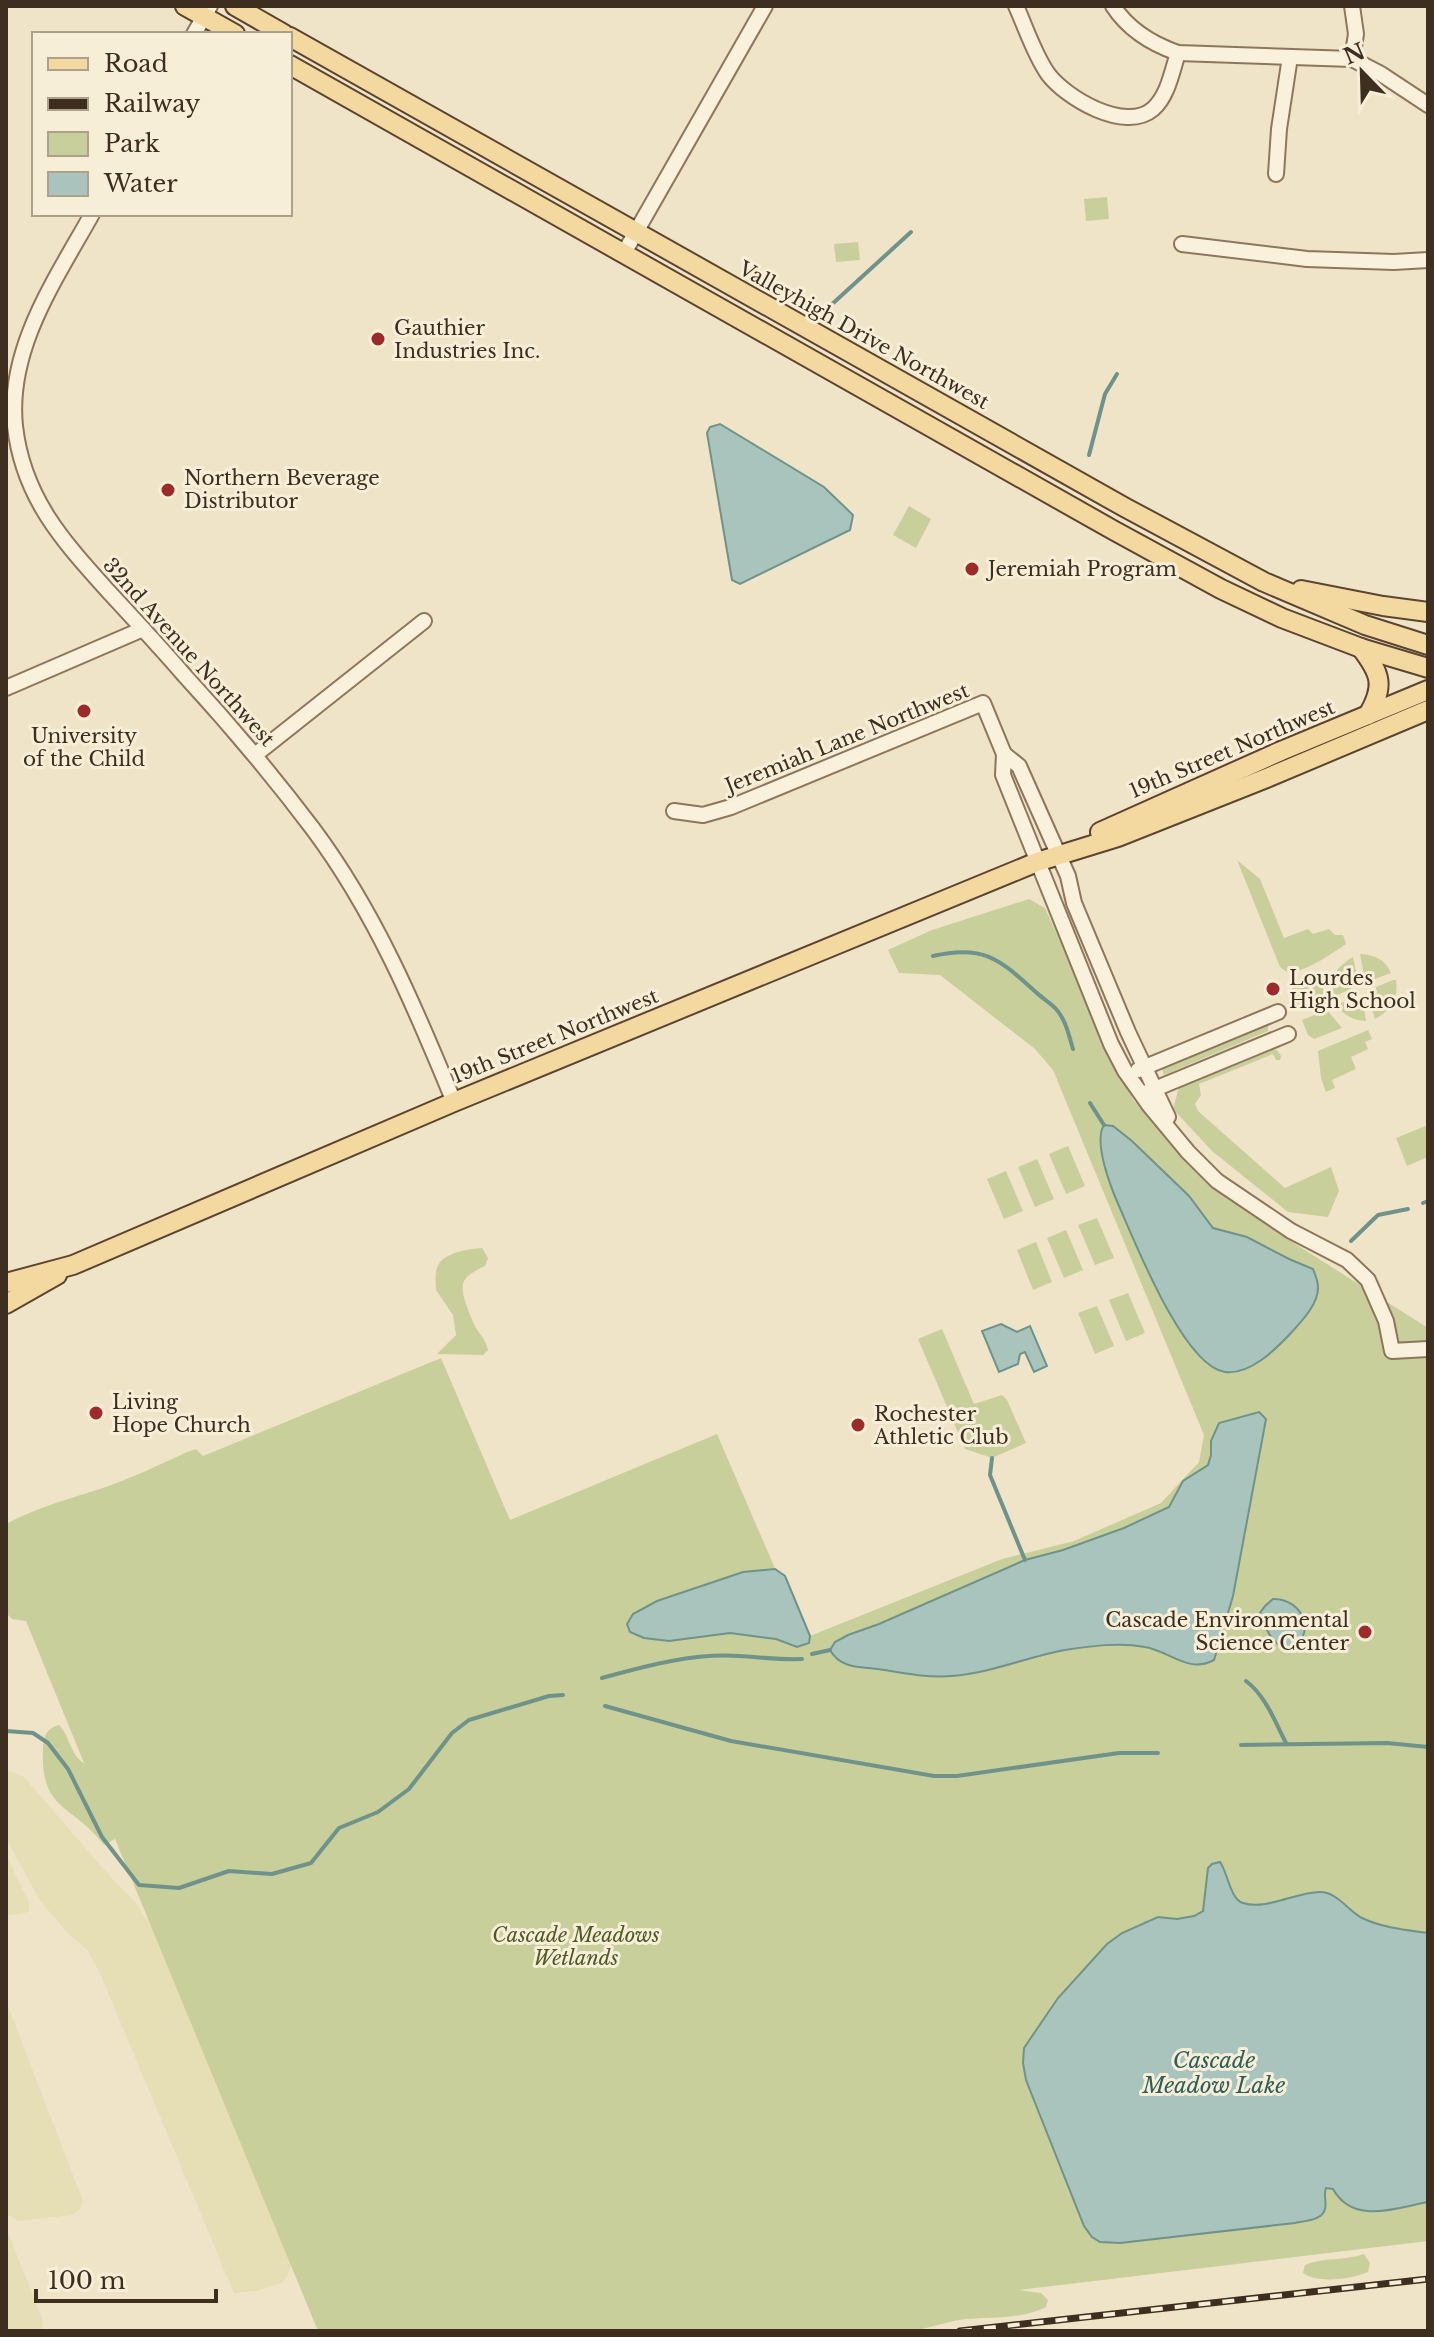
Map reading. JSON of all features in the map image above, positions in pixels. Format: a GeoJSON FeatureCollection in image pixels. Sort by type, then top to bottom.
{"type":"FeatureCollection","features":[{"type":"Feature","properties":{"kind":"main road"},"geometry":{"type":"LineString","coordinates":[[185,6],[207,11],[233,32]]}},
{"type":"Feature","properties":{"kind":"main road"},"geometry":{"type":"LineString","coordinates":[[235,6],[280,32]]}},
{"type":"Feature","properties":{"kind":"main road","name":"Valleyhigh Drive Northwest"},"geometry":{"type":"LineString","coordinates":[[292,38],[1112,501],[1264,582],[1365,625],[1428,645]]}},
{"type":"Feature","properties":{"kind":"main road"},"geometry":{"type":"LineString","coordinates":[[292,66],[1221,589],[1282,618],[1361,648],[1428,668]]}},
{"type":"Feature","properties":{"kind":"main road"},"geometry":{"type":"LineString","coordinates":[[1264,582],[1428,612]]}},
{"type":"Feature","properties":{"kind":"main road"},"geometry":{"type":"LineString","coordinates":[[1361,648],[1379,677],[1379,692],[1368,715]]}},
{"type":"Feature","properties":{"kind":"main road","name":"19th Street Northwest"},"geometry":{"type":"LineString","coordinates":[[1057,855],[1110,827],[1428,690]]}},
{"type":"Feature","properties":{"kind":"main road","name":"19th Street Northwest"},"geometry":{"type":"LineString","coordinates":[[6,1283],[73,1265],[454,1102],[1037,862],[1131,832],[1428,710]]}},
{"type":"Feature","properties":{"kind":"main road","name":"19th Street Northwest"},"geometry":{"type":"LineString","coordinates":[[6,1304],[73,1265]]}},
{"type":"Feature","properties":{"kind":"street"},"geometry":{"type":"LineString","coordinates":[[624,253],[765,6]]}},
{"type":"Feature","properties":{"kind":"street"},"geometry":{"type":"LineString","coordinates":[[1016,6],[1048,73],[1067,92],[1110,115],[1135,117],[1154,108],[1166,89],[1178,53]]}},
{"type":"Feature","properties":{"kind":"street"},"geometry":{"type":"LineString","coordinates":[[1113,6],[1125,23],[1161,47],[1178,53],[1352,59],[1428,105]]}},
{"type":"Feature","properties":{"kind":"street"},"geometry":{"type":"LineString","coordinates":[[1352,6],[1356,34],[1352,59]]}},
{"type":"Feature","properties":{"kind":"street"},"geometry":{"type":"LineString","coordinates":[[195,32],[207,11]]}},
{"type":"Feature","properties":{"kind":"street"},"geometry":{"type":"LineString","coordinates":[[1276,174],[1290,57]]}},
{"type":"Feature","properties":{"kind":"street","name":"32nd Avenue Northwest"},"geometry":{"type":"LineString","coordinates":[[91,216],[52,286],[19,364],[15,385],[15,427],[27,476],[45,514],[69,548],[255,755],[314,830],[364,907],[406,988],[454,1102]]}},
{"type":"Feature","properties":{"kind":"street"},"geometry":{"type":"LineString","coordinates":[[1182,244],[1307,259],[1428,260]]}},
{"type":"Feature","properties":{"kind":"street"},"geometry":{"type":"LineString","coordinates":[[255,755],[424,621]]}},
{"type":"Feature","properties":{"kind":"street"},"geometry":{"type":"LineString","coordinates":[[6,688],[143,629]]}},
{"type":"Feature","properties":{"kind":"street","name":"Jeremiah Lane Northwest"},"geometry":{"type":"LineString","coordinates":[[674,811],[703,815],[731,807],[983,703],[1004,754],[1003,775],[1111,1044],[1128,1075],[1148,1092]]}},
{"type":"Feature","properties":{"kind":"street","name":"Jeremiah Lane Northwest"},"geometry":{"type":"LineString","coordinates":[[1004,754],[1019,766],[1068,876],[1074,903],[1145,1066],[1148,1092]]}},
{"type":"Feature","properties":{"kind":"street"},"geometry":{"type":"LineString","coordinates":[[1128,1075],[1278,1012]]}},
{"type":"Feature","properties":{"kind":"street"},"geometry":{"type":"LineString","coordinates":[[1288,1034],[1148,1092],[1188,1152],[1217,1181],[1291,1231],[1347,1260],[1368,1280],[1386,1321],[1392,1351],[1428,1349]]}},
{"type":"Feature","properties":{"kind":"shaded area"},"geometry":{"type":"Polygon","coordinates":[[[6,1770],[24,1777],[135,1902],[152,1927],[291,2265],[281,2283],[257,2291],[234,2293],[99,1971],[88,1951],[41,1902],[6,1839],[6,1770]]]}},
{"type":"Feature","properties":{"kind":"shaded area"},"geometry":{"type":"Polygon","coordinates":[[[6,1855],[29,1902],[29,1912],[6,1916],[6,1855]]]}},
{"type":"Feature","properties":{"kind":"shaded area"},"geometry":{"type":"Polygon","coordinates":[[[6,2001],[83,2201],[81,2208],[73,2215],[18,2221],[7,2214],[6,2001]]]}},
{"type":"Feature","properties":{"kind":"shaded area"},"geometry":{"type":"Polygon","coordinates":[[[6,2228],[42,2318],[43,2331],[6,2331],[6,2228]]]}},
{"type":"Feature","properties":{"kind":"green space"},"geometry":{"type":"Polygon","coordinates":[[[1107,197],[1109,219],[1086,221],[1084,199],[1107,197]]]}},
{"type":"Feature","properties":{"kind":"green space"},"geometry":{"type":"Polygon","coordinates":[[[858,242],[860,260],[836,262],[834,244],[858,242]]]}},
{"type":"Feature","properties":{"kind":"green space"},"geometry":{"type":"Polygon","coordinates":[[[909,506],[931,519],[916,548],[893,535],[909,506]]]}},
{"type":"Feature","properties":{"kind":"green space"},"geometry":{"type":"Polygon","coordinates":[[[1237,860],[1260,879],[1284,938],[1308,929],[1313,934],[1329,929],[1335,935],[1343,935],[1346,944],[1298,971],[1290,972],[1280,967],[1237,860]]]}},
{"type":"Feature","properties":{"kind":"green space","name":"Cascade Meadows Wetlands"},"geometry":{"type":"Polygon","coordinates":[[[1029,899],[1045,908],[1133,1100],[1203,1176],[1278,1233],[1428,1328],[1428,2241],[1019,2290],[1041,2293],[1048,2300],[1046,2307],[1017,2316],[959,2320],[911,2331],[318,2331],[115,1839],[104,1845],[61,1805],[47,1785],[43,1749],[45,1736],[51,1728],[59,1725],[79,1760],[84,1763],[26,1621],[12,1619],[6,1613],[6,1524],[122,1481],[187,1452],[196,1449],[203,1456],[441,1358],[510,1520],[717,1434],[805,1638],[1002,1559],[1074,1541],[1161,1503],[1199,1462],[1204,1435],[1053,1070],[1035,1049],[940,975],[899,973],[888,950],[932,930],[1029,899]]]}},
{"type":"Feature","properties":{"kind":"green space"},"geometry":{"type":"Polygon","coordinates":[[[1360,954],[1379,959],[1391,973],[1372,980],[1364,976],[1360,954]]]}},
{"type":"Feature","properties":{"kind":"green space"},"geometry":{"type":"Polygon","coordinates":[[[1353,957],[1357,977],[1351,989],[1335,996],[1332,984],[1335,974],[1353,957]]]}},
{"type":"Feature","properties":{"kind":"green space"},"geometry":{"type":"Polygon","coordinates":[[[1323,972],[1323,1000],[1298,1009],[1292,993],[1294,984],[1323,972]]]}},
{"type":"Feature","properties":{"kind":"green space"},"geometry":{"type":"Polygon","coordinates":[[[1396,980],[1397,987],[1395,998],[1389,1008],[1375,1019],[1369,999],[1376,987],[1396,980]]]}},
{"type":"Feature","properties":{"kind":"green space"},"geometry":{"type":"Polygon","coordinates":[[[1352,998],[1363,1001],[1366,1021],[1349,1017],[1337,1005],[1352,998]]]}},
{"type":"Feature","properties":{"kind":"green space"},"geometry":{"type":"Polygon","coordinates":[[[1327,1010],[1342,1028],[1314,1039],[1308,1035],[1302,1020],[1327,1010]]]}},
{"type":"Feature","properties":{"kind":"green space"},"geometry":{"type":"Polygon","coordinates":[[[1268,1025],[1268,1031],[1164,1075],[1162,1069],[1268,1025]]]}},
{"type":"Feature","properties":{"kind":"green space"},"geometry":{"type":"Polygon","coordinates":[[[1368,1030],[1372,1039],[1365,1042],[1368,1049],[1351,1057],[1356,1069],[1332,1080],[1335,1088],[1326,1092],[1318,1051],[1368,1030]]]}},
{"type":"Feature","properties":{"kind":"green space"},"geometry":{"type":"Polygon","coordinates":[[[1269,1049],[1277,1050],[1280,1060],[1276,1060],[1273,1054],[1199,1084],[1201,1095],[1195,1104],[1198,1111],[1285,1188],[1331,1167],[1339,1191],[1328,1217],[1288,1212],[1212,1151],[1173,1109],[1179,1087],[1269,1049]]]}},
{"type":"Feature","properties":{"kind":"green space"},"geometry":{"type":"Polygon","coordinates":[[[1428,1125],[1428,1157],[1407,1166],[1396,1138],[1428,1125]]]}},
{"type":"Feature","properties":{"kind":"green space"},"geometry":{"type":"Polygon","coordinates":[[[1068,1146],[1085,1186],[1066,1194],[1049,1154],[1068,1146]]]}},
{"type":"Feature","properties":{"kind":"green space"},"geometry":{"type":"Polygon","coordinates":[[[1037,1159],[1054,1199],[1035,1207],[1018,1167],[1037,1159]]]}},
{"type":"Feature","properties":{"kind":"green space"},"geometry":{"type":"Polygon","coordinates":[[[1006,1171],[1023,1211],[1004,1219],[987,1179],[1006,1171]]]}},
{"type":"Feature","properties":{"kind":"green space"},"geometry":{"type":"Polygon","coordinates":[[[1097,1218],[1114,1258],[1095,1265],[1078,1225],[1097,1218]]]}},
{"type":"Feature","properties":{"kind":"green space"},"geometry":{"type":"Polygon","coordinates":[[[1066,1230],[1083,1270],[1064,1278],[1047,1238],[1066,1230]]]}},
{"type":"Feature","properties":{"kind":"green space"},"geometry":{"type":"Polygon","coordinates":[[[1036,1242],[1052,1282],[1033,1290],[1017,1250],[1036,1242]]]}},
{"type":"Feature","properties":{"kind":"green space"},"geometry":{"type":"Polygon","coordinates":[[[482,1248],[488,1258],[485,1266],[468,1276],[463,1290],[472,1319],[488,1350],[483,1355],[437,1354],[456,1335],[453,1315],[436,1290],[437,1267],[453,1254],[482,1248]]]}},
{"type":"Feature","properties":{"kind":"green space"},"geometry":{"type":"Polygon","coordinates":[[[1128,1293],[1145,1333],[1126,1341],[1109,1300],[1128,1293]]]}},
{"type":"Feature","properties":{"kind":"green space"},"geometry":{"type":"Polygon","coordinates":[[[1097,1306],[1114,1346],[1095,1354],[1078,1313],[1097,1306]]]}},
{"type":"Feature","properties":{"kind":"green space"},"geometry":{"type":"Polygon","coordinates":[[[942,1329],[974,1404],[1002,1395],[1026,1443],[992,1458],[965,1449],[918,1339],[942,1329]]]}},
{"type":"Feature","properties":{"kind":"green space"},"geometry":{"type":"Polygon","coordinates":[[[1364,2254],[1370,2263],[1368,2272],[1361,2275],[1326,2279],[1303,2273],[1305,2265],[1364,2254]]]}},
{"type":"Feature","properties":{"kind":"water"},"geometry":{"type":"Polygon","coordinates":[[[720,424],[824,487],[853,515],[850,530],[740,584],[732,580],[707,433],[710,427],[720,424]]]}},
{"type":"Feature","properties":{"kind":"water"},"geometry":{"type":"Polygon","coordinates":[[[1104,1125],[1113,1126],[1132,1141],[1189,1196],[1213,1228],[1247,1237],[1313,1269],[1318,1293],[1313,1305],[1291,1333],[1261,1360],[1244,1370],[1225,1372],[1209,1365],[1178,1327],[1149,1273],[1112,1188],[1102,1153],[1101,1133],[1104,1125]]]}},
{"type":"Feature","properties":{"kind":"water"},"geometry":{"type":"Polygon","coordinates":[[[1001,1324],[1017,1332],[1030,1326],[1047,1366],[1034,1372],[1025,1352],[1020,1354],[1018,1364],[999,1372],[982,1331],[1001,1324]]]}},
{"type":"Feature","properties":{"kind":"water"},"geometry":{"type":"Polygon","coordinates":[[[1259,1412],[1266,1419],[1233,1596],[1214,1660],[1205,1664],[1187,1663],[1145,1647],[1105,1645],[1065,1650],[966,1674],[934,1676],[851,1666],[839,1660],[830,1650],[835,1642],[848,1635],[1025,1560],[1124,1528],[1169,1507],[1183,1481],[1208,1465],[1211,1441],[1219,1423],[1259,1412]]]}},
{"type":"Feature","properties":{"kind":"water"},"geometry":{"type":"Polygon","coordinates":[[[775,1569],[785,1576],[810,1636],[809,1643],[797,1647],[776,1639],[730,1633],[669,1641],[644,1638],[630,1632],[627,1624],[633,1614],[657,1601],[743,1572],[775,1569]]]}},
{"type":"Feature","properties":{"kind":"water"},"geometry":{"type":"Polygon","coordinates":[[[1273,1599],[1293,1605],[1304,1620],[1303,1637],[1287,1650],[1273,1640],[1260,1613],[1273,1599]]]}},
{"type":"Feature","properties":{"kind":"water","name":"Cascade Meadow Lake"},"geometry":{"type":"Polygon","coordinates":[[[1220,1862],[1232,1891],[1243,1903],[1273,1903],[1322,1892],[1370,1921],[1428,1933],[1428,2202],[1389,2210],[1363,2211],[1341,2200],[1333,2189],[1326,2188],[1324,2213],[1295,2223],[1120,2243],[1100,2242],[1084,2226],[1026,2080],[1024,2048],[1058,1998],[1107,1944],[1122,1933],[1158,1917],[1177,1919],[1203,1911],[1208,1868],[1220,1862]]]}},
{"type":"Feature","properties":{"kind":"waterway"},"geometry":{"type":"LineString","coordinates":[[830,306],[911,232]]}},
{"type":"Feature","properties":{"kind":"waterway"},"geometry":{"type":"LineString","coordinates":[[1089,455],[1105,394],[1117,374]]}},
{"type":"Feature","properties":{"kind":"waterway"},"geometry":{"type":"LineString","coordinates":[[933,956],[966,952],[1002,964],[1056,1009],[1065,1023],[1073,1049]]}},
{"type":"Feature","properties":{"kind":"waterway"},"geometry":{"type":"LineString","coordinates":[[1090,1103],[1104,1125]]}},
{"type":"Feature","properties":{"kind":"waterway"},"geometry":{"type":"LineString","coordinates":[[1423,1203],[1428,1201]]}},
{"type":"Feature","properties":{"kind":"waterway"},"geometry":{"type":"LineString","coordinates":[[1351,1241],[1378,1215],[1408,1209]]}},
{"type":"Feature","properties":{"kind":"waterway"},"geometry":{"type":"LineString","coordinates":[[992,1458],[990,1475],[1025,1560]]}},
{"type":"Feature","properties":{"kind":"waterway"},"geometry":{"type":"LineString","coordinates":[[812,1654],[830,1650]]}},
{"type":"Feature","properties":{"kind":"waterway"},"geometry":{"type":"LineString","coordinates":[[602,1678],[704,1656],[802,1659]]}},
{"type":"Feature","properties":{"kind":"waterway"},"geometry":{"type":"LineString","coordinates":[[1246,1681],[1265,1702],[1286,1743]]}},
{"type":"Feature","properties":{"kind":"waterway"},"geometry":{"type":"LineString","coordinates":[[6,1731],[33,1733],[48,1743],[68,1769],[102,1837],[139,1885],[179,1888],[229,1871],[272,1874],[311,1863],[339,1828],[378,1812],[409,1789],[452,1733],[469,1720],[549,1696],[563,1695]]}},
{"type":"Feature","properties":{"kind":"waterway"},"geometry":{"type":"LineString","coordinates":[[605,1706],[731,1741],[934,1776],[957,1776],[1119,1753],[1158,1753]]}},
{"type":"Feature","properties":{"kind":"waterway"},"geometry":{"type":"LineString","coordinates":[[1241,1745],[1387,1743],[1428,1747]]}},
{"type":"Feature","properties":{"kind":"railway"},"geometry":{"type":"LineString","coordinates":[[960,2331],[1428,2279]]}},
{"type":"Feature","properties":{"kind":"place","name":"Gauthier Industries Inc."},"geometry":{"type":"Point","coordinates":[378,339]}},
{"type":"Feature","properties":{"kind":"place","name":"Northern Beverage Distributor"},"geometry":{"type":"Point","coordinates":[168,490]}},
{"type":"Feature","properties":{"kind":"place","name":"Jeremiah Program"},"geometry":{"type":"Point","coordinates":[972,569]}},
{"type":"Feature","properties":{"kind":"place","name":"University of the Child"},"geometry":{"type":"Point","coordinates":[84,711]}},
{"type":"Feature","properties":{"kind":"place","name":"Lourdes High School"},"geometry":{"type":"Point","coordinates":[1273,989]}},
{"type":"Feature","properties":{"kind":"place","name":"Living Hope Church"},"geometry":{"type":"Point","coordinates":[96,1413]}},
{"type":"Feature","properties":{"kind":"place","name":"Rochester Athletic Club"},"geometry":{"type":"Point","coordinates":[858,1425]}},
{"type":"Feature","properties":{"kind":"place","name":"Cascade Environmental Science Center"},"geometry":{"type":"Point","coordinates":[1365,1632]}}]}
